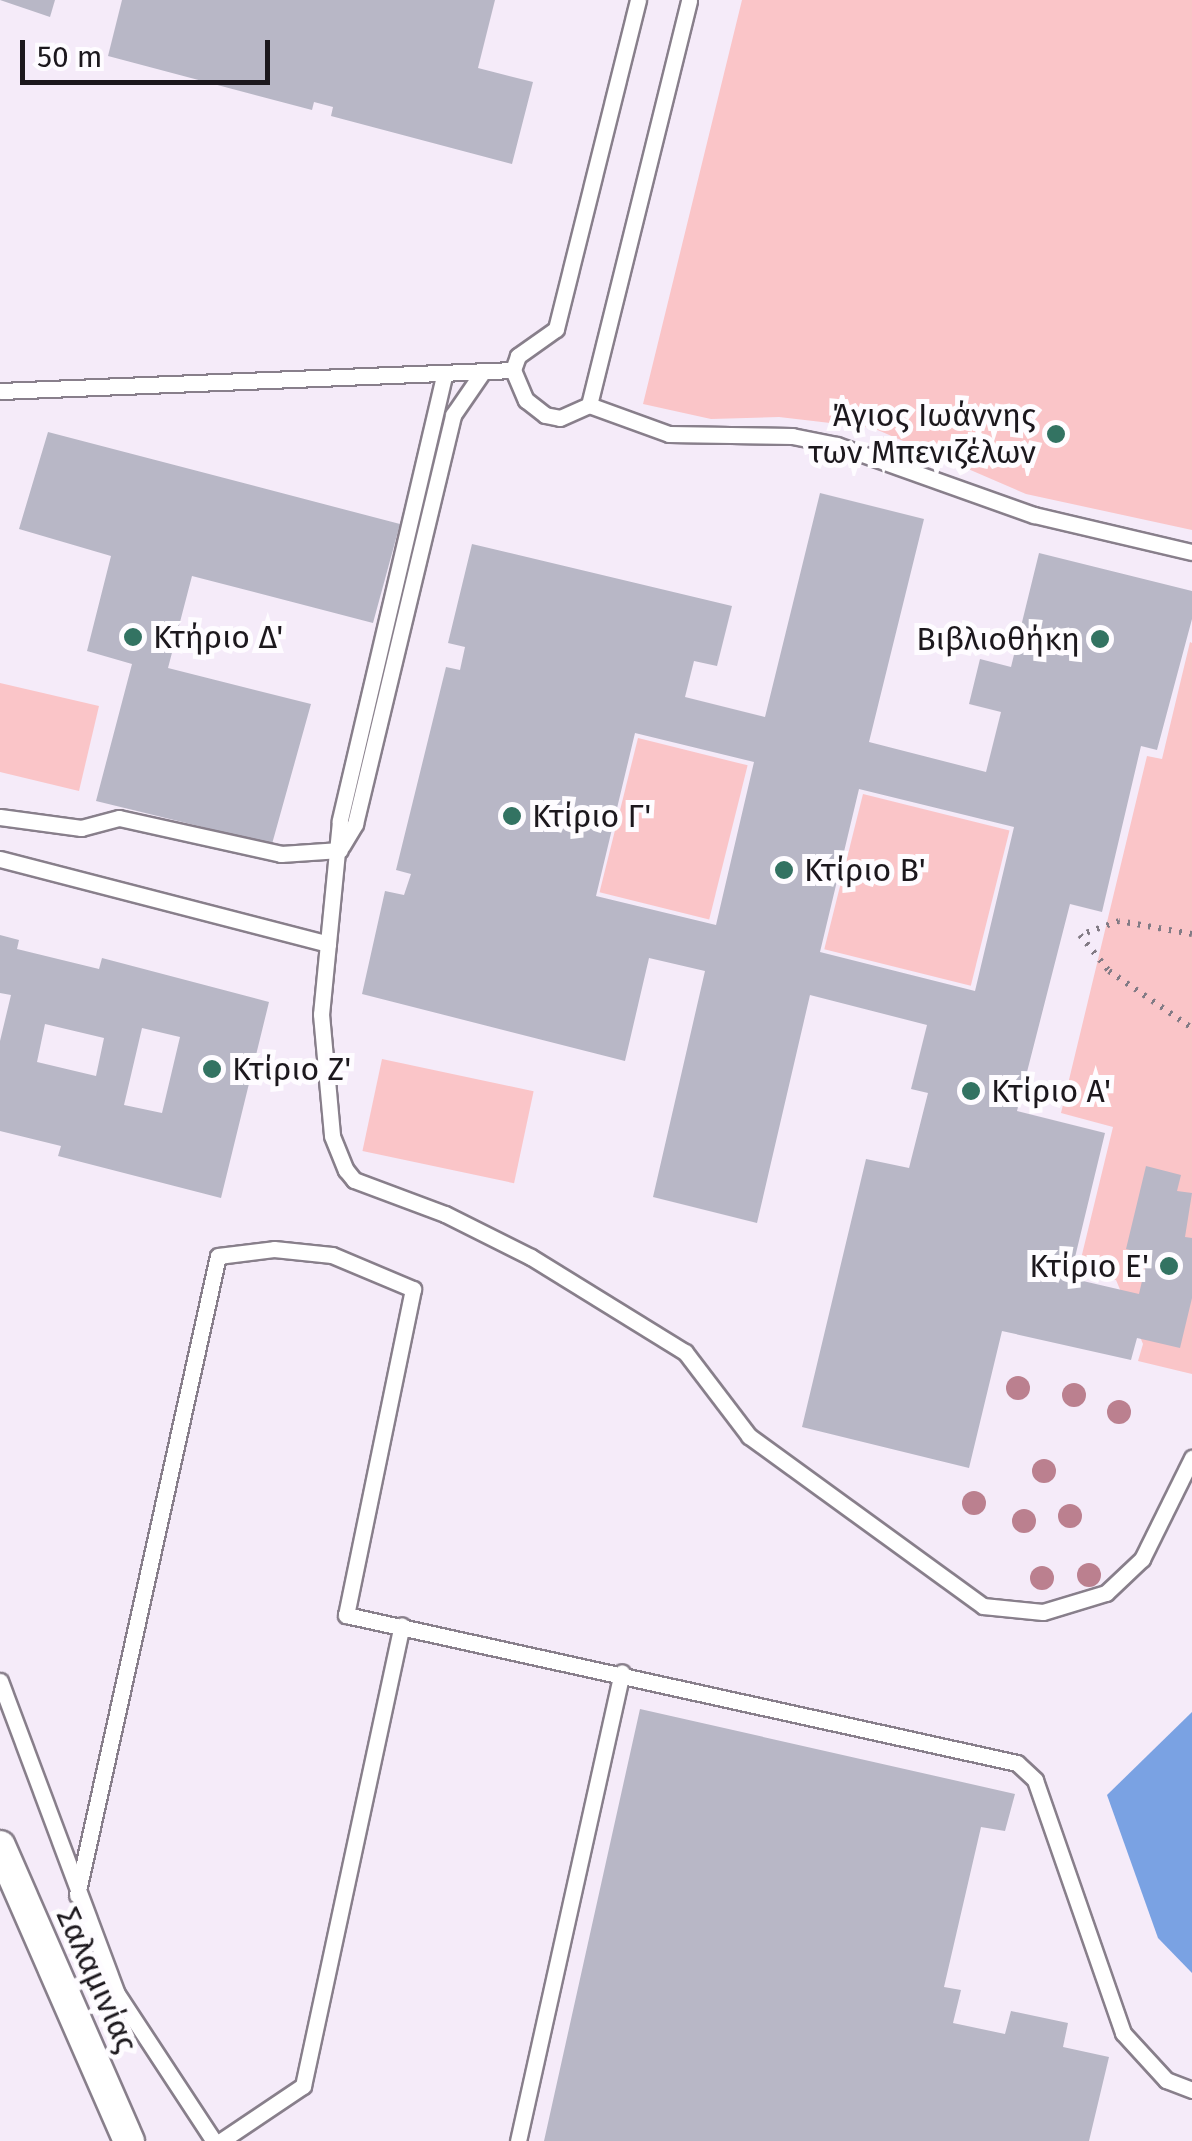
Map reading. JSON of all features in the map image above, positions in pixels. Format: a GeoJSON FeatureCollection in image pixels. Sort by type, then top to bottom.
{"type":"FeatureCollection","features":[{"type":"Feature","properties":{"kind":"street","name":"Σαλαμινίας"},"geometry":{"type":"LineString","coordinates":[[0,1846],[129,2141]]}},
{"type":"Feature","properties":{"kind":"lane"},"geometry":{"type":"LineString","coordinates":[[638,0],[556,328],[518,356],[513,370],[526,400],[545,416],[560,418],[589,405],[668,434],[792,436],[837,444],[1034,516],[1192,552]]}},
{"type":"Feature","properties":{"kind":"lane"},"geometry":{"type":"LineString","coordinates":[[589,405],[688,0]]}},
{"type":"Feature","properties":{"kind":"lane"},"geometry":{"type":"LineString","coordinates":[[0,391],[444,376],[513,370]]}},
{"type":"Feature","properties":{"kind":"lane"},"geometry":{"type":"LineString","coordinates":[[340,850],[355,824],[453,415],[482,372]]}},
{"type":"Feature","properties":{"kind":"lane"},"geometry":{"type":"LineString","coordinates":[[444,376],[340,821],[321,1014],[332,1136],[354,1180],[531,1257],[685,1352],[748,1436],[860,1512],[967,1600],[1043,1612],[1106,1593],[1142,1559],[1192,1458]]}},
{"type":"Feature","properties":{"kind":"lane"},"geometry":{"type":"LineString","coordinates":[[0,816],[81,828],[119,818],[281,854],[340,850]]}},
{"type":"Feature","properties":{"kind":"lane"},"geometry":{"type":"LineString","coordinates":[[0,859],[328,944]]}},
{"type":"Feature","properties":{"kind":"lane"},"geometry":{"type":"LineString","coordinates":[[77,1896],[218,1256],[274,1249],[332,1255],[413,1289],[346,1615],[622,1672],[1017,1763],[1035,1780],[1123,2033],[1166,2080],[1192,2090]]}},
{"type":"Feature","properties":{"kind":"lane"},"geometry":{"type":"LineString","coordinates":[[0,1681],[116,1992],[218,2141],[303,2086],[402,1626]]}},
{"type":"Feature","properties":{"kind":"lane"},"geometry":{"type":"LineString","coordinates":[[518,2141],[622,1672]]}},
{"type":"Feature","properties":{"kind":"path"},"geometry":{"type":"LineString","coordinates":[[1192,934],[1119,921],[1080,934],[1109,971],[1192,1028]]}},
{"type":"Feature","properties":{"kind":"shaded area"},"geometry":{"type":"Polygon","coordinates":[[[742,0],[1192,0],[1192,530],[1026,494],[873,428],[779,417],[711,419],[643,404],[742,0]]]}},
{"type":"Feature","properties":{"kind":"shaded area"},"geometry":{"type":"Polygon","coordinates":[[[1190,642],[1192,1374],[1138,1361],[1143,1344],[1116,1280],[1078,1271],[1113,1127],[1061,1113],[1147,756],[1162,759],[1190,642]]]}},
{"type":"Feature","properties":{"kind":"shaded area"},"geometry":{"type":"Polygon","coordinates":[[[0,683],[99,706],[79,791],[0,772],[0,683]]]}},
{"type":"Feature","properties":{"kind":"shaded area"},"geometry":{"type":"Polygon","coordinates":[[[638,738],[748,765],[709,920],[600,892],[638,738]]]}},
{"type":"Feature","properties":{"kind":"shaded area"},"geometry":{"type":"Polygon","coordinates":[[[863,794],[1010,831],[971,986],[824,949],[863,794]]]}},
{"type":"Feature","properties":{"kind":"shaded area"},"geometry":{"type":"Polygon","coordinates":[[[382,1059],[534,1091],[514,1183],[362,1151],[382,1059]]]}},
{"type":"Feature","properties":{"kind":"water"},"geometry":{"type":"Polygon","coordinates":[[[1192,1712],[1192,1973],[1158,1938],[1107,1795],[1192,1712]]]}},
{"type":"Feature","properties":{"kind":"building"},"geometry":{"type":"Polygon","coordinates":[[[0,0],[55,0],[50,17],[0,0]]]}},
{"type":"Feature","properties":{"kind":"building"},"geometry":{"type":"Polygon","coordinates":[[[122,0],[495,0],[478,68],[533,82],[512,164],[331,116],[333,107],[314,102],[312,110],[108,56],[122,0]]]}},
{"type":"Feature","properties":{"kind":"building","name":"Κτήριο Δ'"},"geometry":{"type":"Polygon","coordinates":[[[48,432],[400,524],[373,623],[192,576],[168,668],[311,704],[272,844],[96,801],[132,664],[87,651],[111,556],[19,529],[48,432]]]}},
{"type":"Feature","properties":{"kind":"building"},"geometry":{"type":"Polygon","coordinates":[[[820,493],[924,519],[869,742],[986,772],[1001,712],[969,704],[980,659],[1011,667],[1039,553],[1192,591],[1192,619],[1157,750],[1141,746],[1102,912],[1070,904],[1017,1111],[1105,1133],[1070,1278],[1139,1294],[1148,1255],[1126,1249],[1146,1166],[1181,1175],[1177,1191],[1192,1193],[1185,1237],[1192,1238],[1192,1298],[1180,1348],[1137,1338],[1131,1360],[1002,1331],[969,1468],[802,1427],[866,1159],[909,1168],[928,1093],[911,1089],[927,1025],[810,995],[757,1223],[653,1197],[705,971],[649,958],[625,1061],[362,994],[385,891],[404,895],[411,874],[396,870],[446,667],[460,670],[465,647],[448,643],[472,544],[732,606],[717,666],[694,661],[685,697],[765,717],[820,493]],[[635,733],[596,896],[716,925],[754,762],[635,733]],[[859,789],[820,952],[975,991],[1014,827],[859,789]]]}},
{"type":"Feature","properties":{"kind":"building","name":"Κτίριο Ζ'"},"geometry":{"type":"Polygon","coordinates":[[[0,935],[19,940],[17,949],[99,969],[102,958],[269,1002],[221,1198],[58,1156],[61,1146],[0,1131],[0,1041],[11,995],[0,993],[0,935]],[[45,1024],[37,1062],[96,1076],[104,1038],[45,1024]],[[142,1028],[124,1105],[162,1113],[180,1037],[142,1028]]]}},
{"type":"Feature","properties":{"kind":"building"},"geometry":{"type":"Polygon","coordinates":[[[640,1709],[1015,1794],[1005,1831],[981,1827],[944,1987],[961,1990],[953,2023],[1005,2034],[1011,2011],[1068,2023],[1063,2047],[1109,2057],[1089,2141],[544,2141],[640,1709]]]}},
{"type":"Feature","properties":{"kind":"place","name":"Άγιος Ιωάννης των Μπενιζέλων"},"geometry":{"type":"Point","coordinates":[1056,434]}},
{"type":"Feature","properties":{"kind":"place","name":"Κτήριο Δ'"},"geometry":{"type":"Point","coordinates":[133,637]}},
{"type":"Feature","properties":{"kind":"place","name":"Βιβλιοθήκη"},"geometry":{"type":"Point","coordinates":[1100,639]}},
{"type":"Feature","properties":{"kind":"place","name":"Κτίριο Γ'"},"geometry":{"type":"Point","coordinates":[512,816]}},
{"type":"Feature","properties":{"kind":"place","name":"Κτίριο Β'"},"geometry":{"type":"Point","coordinates":[784,870]}},
{"type":"Feature","properties":{"kind":"place","name":"Κτίριο Ζ'"},"geometry":{"type":"Point","coordinates":[212,1069]}},
{"type":"Feature","properties":{"kind":"place","name":"Κτίριο Α'"},"geometry":{"type":"Point","coordinates":[971,1091]}},
{"type":"Feature","properties":{"kind":"place","name":"Κτίριο Ε'"},"geometry":{"type":"Point","coordinates":[1169,1266]}}]}
